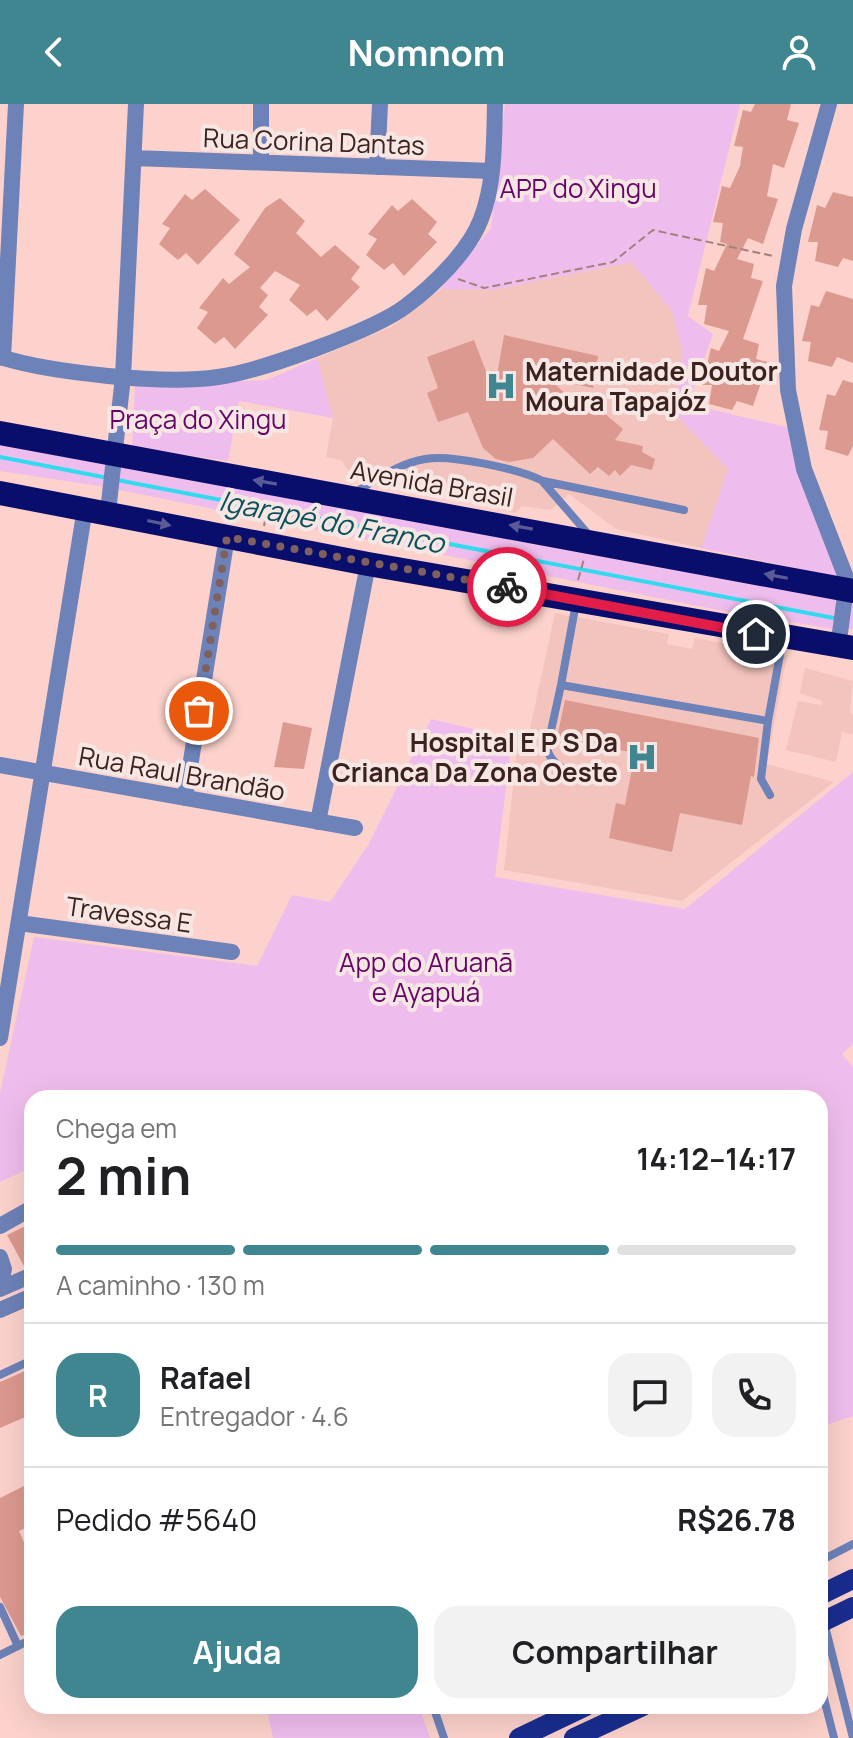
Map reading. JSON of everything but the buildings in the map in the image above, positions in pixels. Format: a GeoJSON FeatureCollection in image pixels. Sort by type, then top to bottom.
{"type":"FeatureCollection","features":[{"type":"Feature","properties":{"kind":"highway","name":"Avenida Brasil"},"geometry":{"type":"LineString","coordinates":[[0,433],[116,459],[349,497],[589,549],[849,593]]}},
{"type":"Feature","properties":{"kind":"highway"},"geometry":{"type":"LineString","coordinates":[[0,493],[101,507],[227,537],[368,564],[577,593],[783,638],[842,642]]}},
{"type":"Feature","properties":{"kind":"main road"},"geometry":{"type":"LineString","coordinates":[[828,1591],[853,1579]]}},
{"type":"Feature","properties":{"kind":"main road"},"geometry":{"type":"LineString","coordinates":[[828,1619],[853,1607]]}},
{"type":"Feature","properties":{"kind":"main road"},"geometry":{"type":"LineString","coordinates":[[519,1738],[569,1714]]}},
{"type":"Feature","properties":{"kind":"main road"},"geometry":{"type":"LineString","coordinates":[[574,1738],[626,1714]]}},
{"type":"Feature","properties":{"kind":"street"},"geometry":{"type":"LineString","coordinates":[[16,104],[2,358],[123,377],[218,378],[268,365],[387,318],[417,297],[442,271],[481,220],[492,171],[495,104]]}},
{"type":"Feature","properties":{"kind":"street"},"geometry":{"type":"LineString","coordinates":[[0,1038],[43,773],[101,507],[116,459],[136,104]]}},
{"type":"Feature","properties":{"kind":"street"},"geometry":{"type":"LineString","coordinates":[[261,104],[261,162]]}},
{"type":"Feature","properties":{"kind":"street"},"geometry":{"type":"LineString","coordinates":[[377,167],[380,104]]}},
{"type":"Feature","properties":{"kind":"street"},"geometry":{"type":"LineString","coordinates":[[829,104],[788,259],[784,286],[788,390],[804,469],[845,572],[849,593],[842,642]]}},
{"type":"Feature","properties":{"kind":"street","name":"Rua Corina Dantas"},"geometry":{"type":"LineString","coordinates":[[134,158],[492,171]]}},
{"type":"Feature","properties":{"kind":"street"},"geometry":{"type":"LineString","coordinates":[[185,798],[227,537]]}},
{"type":"Feature","properties":{"kind":"street"},"geometry":{"type":"LineString","coordinates":[[318,822],[368,564]]}},
{"type":"Feature","properties":{"kind":"street","name":"Rua Raul Brandão"},"geometry":{"type":"LineString","coordinates":[[0,765],[355,828]]}},
{"type":"Feature","properties":{"kind":"street","name":"Travessa E"},"geometry":{"type":"LineString","coordinates":[[19,923],[232,952]]}},
{"type":"Feature","properties":{"kind":"street"},"geometry":{"type":"LineString","coordinates":[[0,1226],[24,1212]]}},
{"type":"Feature","properties":{"kind":"street"},"geometry":{"type":"LineString","coordinates":[[0,1257],[4,1269],[0,1287]]}},
{"type":"Feature","properties":{"kind":"street"},"geometry":{"type":"LineString","coordinates":[[0,1287],[24,1278]]}},
{"type":"Feature","properties":{"kind":"street"},"geometry":{"type":"LineString","coordinates":[[0,1310],[24,1300]]}},
{"type":"Feature","properties":{"kind":"lane"},"geometry":{"type":"LineString","coordinates":[[349,497],[383,476],[427,458],[528,474],[543,481],[684,510]]}},
{"type":"Feature","properties":{"kind":"lane"},"geometry":{"type":"LineString","coordinates":[[543,481],[589,549]]}},
{"type":"Feature","properties":{"kind":"lane"},"geometry":{"type":"LineString","coordinates":[[577,593],[547,749],[549,756],[570,772],[599,778]]}},
{"type":"Feature","properties":{"kind":"lane"},"geometry":{"type":"LineString","coordinates":[[770,795],[761,779],[783,638]]}},
{"type":"Feature","properties":{"kind":"lane"},"geometry":{"type":"LineString","coordinates":[[561,685],[768,721]]}},
{"type":"Feature","properties":{"kind":"lane"},"geometry":{"type":"LineString","coordinates":[[0,1375],[24,1364]]}},
{"type":"Feature","properties":{"kind":"lane"},"geometry":{"type":"LineString","coordinates":[[828,1557],[853,1544]]}},
{"type":"Feature","properties":{"kind":"lane"},"geometry":{"type":"LineString","coordinates":[[0,1607],[18,1646]]}},
{"type":"Feature","properties":{"kind":"lane"},"geometry":{"type":"LineString","coordinates":[[0,1655],[24,1643]]}},
{"type":"Feature","properties":{"kind":"lane"},"geometry":{"type":"LineString","coordinates":[[828,1657],[853,1738]]}},
{"type":"Feature","properties":{"kind":"lane"},"geometry":{"type":"LineString","coordinates":[[436,1714],[444,1738]]}},
{"type":"Feature","properties":{"kind":"lane"},"geometry":{"type":"LineString","coordinates":[[828,1714],[834,1738]]}},
{"type":"Feature","properties":{"kind":"path"},"geometry":{"type":"LineString","coordinates":[[442,271],[484,288],[613,262],[653,230],[788,259]]}},
{"type":"Feature","properties":{"kind":"path"},"geometry":{"type":"LineString","coordinates":[[262,534],[270,496]]}},
{"type":"Feature","properties":{"kind":"path"},"geometry":{"type":"LineString","coordinates":[[577,593],[589,549]]}},
{"type":"Feature","properties":{"kind":"shaded area","name":"Maternidade Doutor Moura Tapajóz"},"geometry":{"type":"Polygon","coordinates":[[[631,262],[672,310],[682,349],[675,414],[728,469],[701,548],[616,529],[569,494],[551,510],[522,506],[515,513],[472,503],[465,496],[438,488],[373,473],[364,479],[354,478],[341,460],[326,457],[333,418],[317,358],[391,327],[441,289],[493,290],[631,262]]]}},
{"type":"Feature","properties":{"kind":"shaded area","name":"Hospital E P S Da Crianca Da Zona Oeste"},"geometry":{"type":"Polygon","coordinates":[[[555,613],[669,634],[667,644],[692,649],[695,638],[787,655],[767,764],[834,782],[682,901],[504,870],[517,750],[529,733],[555,613]]]}},
{"type":"Feature","properties":{"kind":"shaded area"},"geometry":{"type":"Polygon","coordinates":[[[805,668],[853,681],[850,713],[853,714],[853,734],[842,732],[836,762],[786,750],[798,701],[821,705],[822,701],[800,693],[805,668]]]}},
{"type":"Feature","properties":{"kind":"green space","name":"APP do Xingu"},"geometry":{"type":"Polygon","coordinates":[[[505,104],[740,104],[688,316],[713,334],[688,404],[791,428],[846,579],[701,548],[728,469],[675,414],[682,349],[672,311],[631,262],[493,290],[441,289],[491,228],[505,104]]]}},
{"type":"Feature","properties":{"kind":"green space","name":"Praça do Xingu"},"geometry":{"type":"Polygon","coordinates":[[[317,358],[333,418],[239,401],[228,461],[132,447],[135,386],[267,380],[317,358]]]}},
{"type":"Feature","properties":{"kind":"green space"},"geometry":{"type":"Polygon","coordinates":[[[0,439],[853,602],[853,629],[833,629],[718,610],[99,486],[0,471],[0,439]]]}},
{"type":"Feature","properties":{"kind":"green space","name":"App do Aruanã e Ayapuá"},"geometry":{"type":"Polygon","coordinates":[[[431,719],[512,738],[495,877],[685,909],[853,772],[853,1044],[842,1054],[853,1067],[853,1416],[828,1424],[828,1090],[24,1090],[24,1171],[0,1182],[0,1093],[34,937],[257,966],[292,895],[330,902],[368,845],[431,719]]]}},
{"type":"Feature","properties":{"kind":"green space"},"geometry":{"type":"Polygon","coordinates":[[[268,1714],[422,1714],[430,1738],[273,1738],[268,1714]]]}},
{"type":"Feature","properties":{"kind":"waterway","name":"Igarapé do Franco"},"geometry":{"type":"LineString","coordinates":[[0,457],[108,478]]}},
{"type":"Feature","properties":{"kind":"waterway","name":"Igarapé do Franco"},"geometry":{"type":"LineString","coordinates":[[117,480],[839,619]]}},
{"type":"Feature","properties":{"kind":"way so far"},"geometry":{"type":"LineString","coordinates":[[199,711],[227,537],[507,587]]}},
{"type":"Feature","properties":{"kind":"place","name":"Maternidade Doutor Moura Tapajóz"},"geometry":{"type":"Point","coordinates":[501,386]}},
{"type":"Feature","properties":{"kind":"place","name":"Hospital E P S Da Crianca Da Zona Oeste"},"geometry":{"type":"Point","coordinates":[642,757]}},
{"type":"Feature","properties":{"kind":"route"},"geometry":{"type":"LineString","coordinates":[[507,587],[756,634]]}}]}
